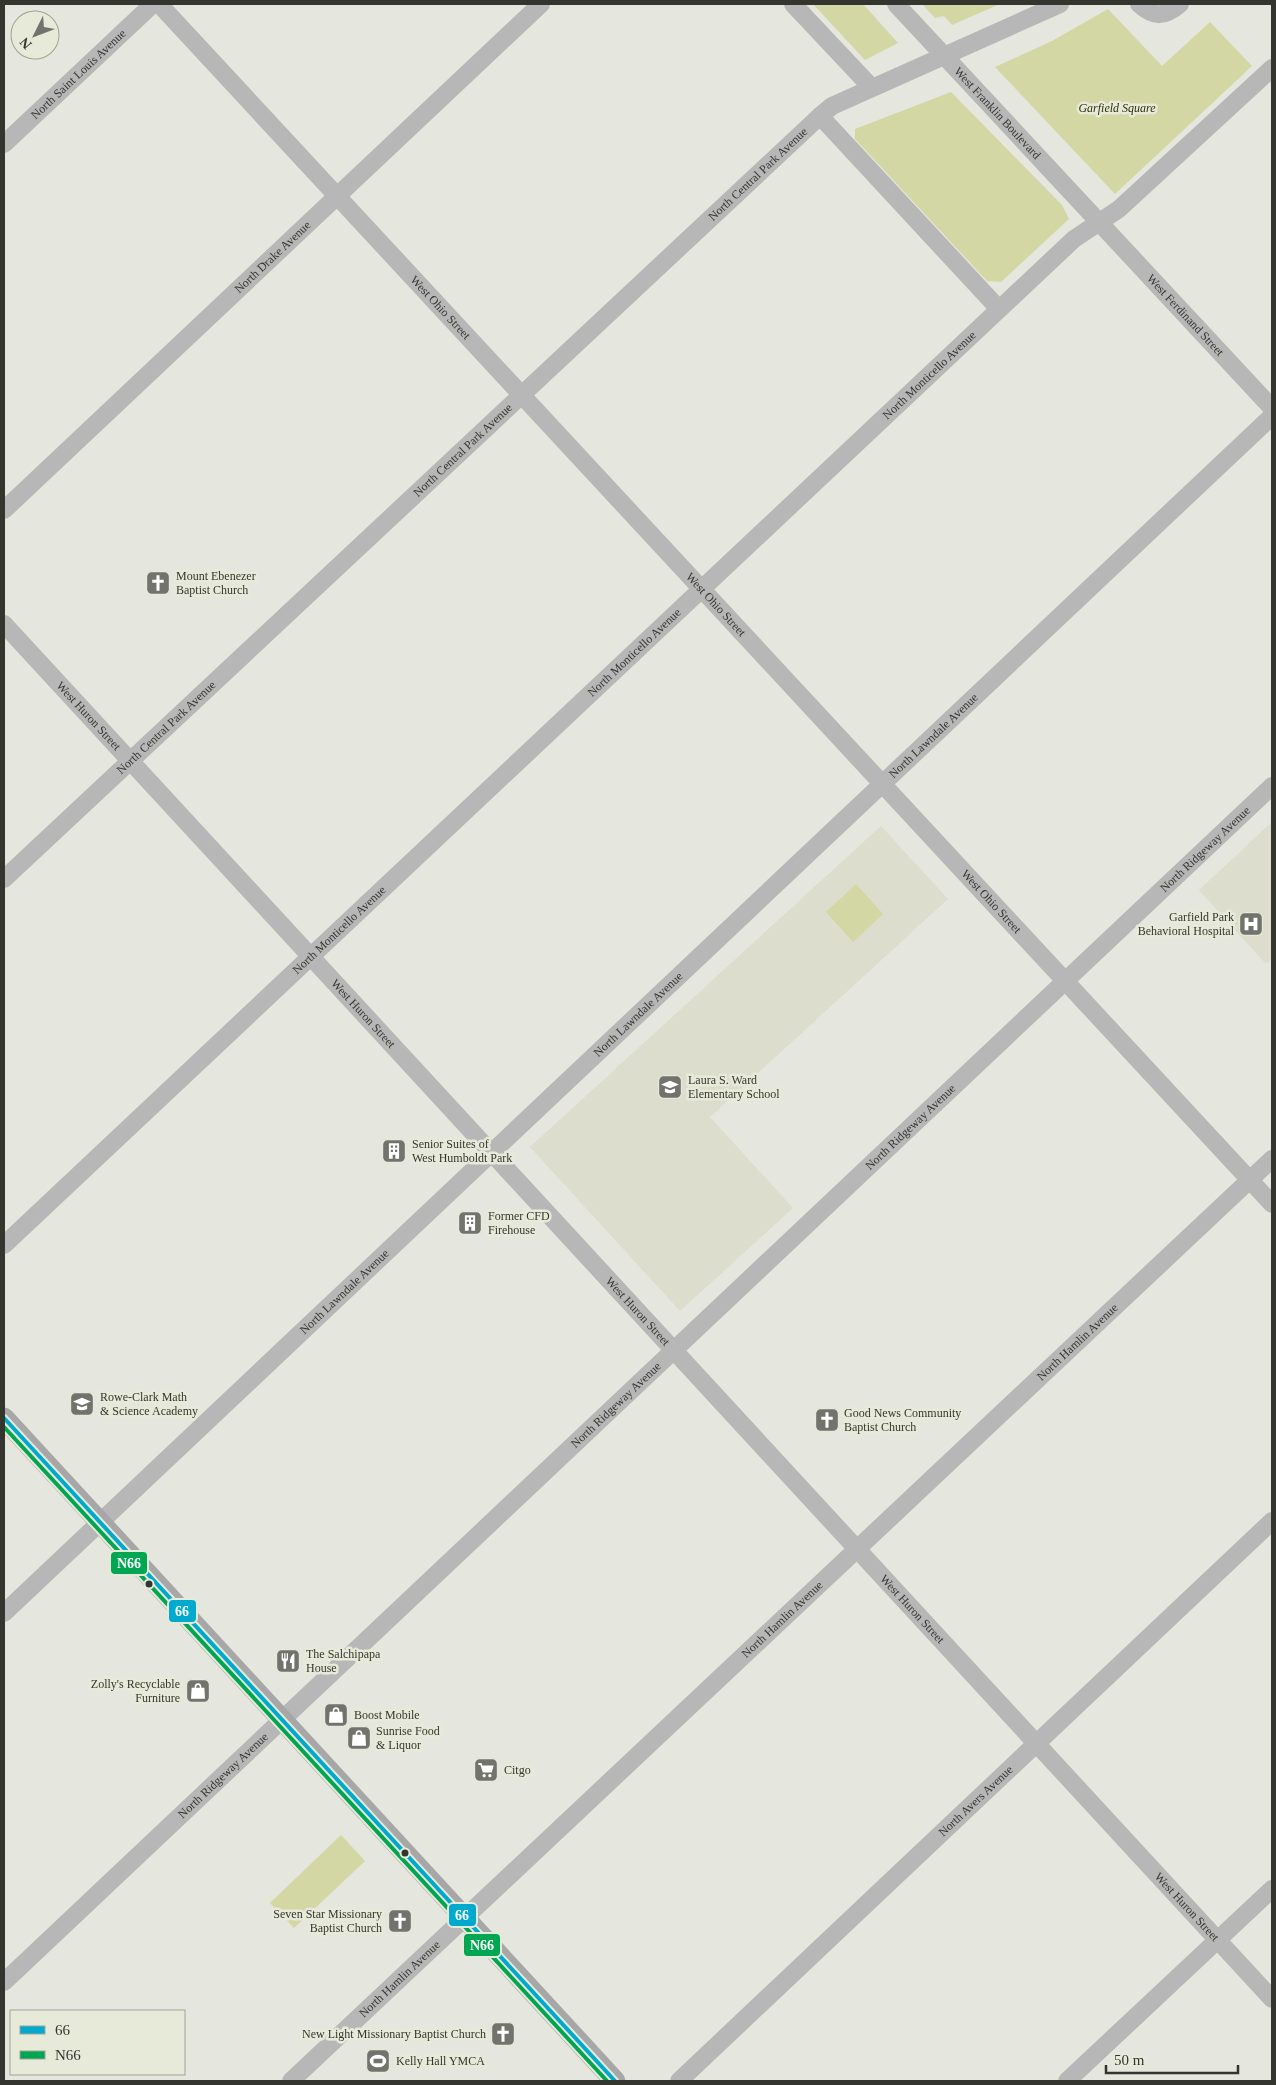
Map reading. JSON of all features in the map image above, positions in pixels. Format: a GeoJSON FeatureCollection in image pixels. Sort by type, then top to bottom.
{"type":"FeatureCollection","features":[{"type":"Feature","properties":{"kind":"main road"},"geometry":{"type":"LineString","coordinates":[[4,1418],[615,2081]]}},
{"type":"Feature","properties":{"kind":"street","name":"North Saint Louis Avenue"},"geometry":{"type":"LineString","coordinates":[[4,144],[153,4]]}},
{"type":"Feature","properties":{"kind":"street","name":"West Ohio Street"},"geometry":{"type":"LineString","coordinates":[[159,4],[1272,1204]]}},
{"type":"Feature","properties":{"kind":"street","name":"North Drake Avenue"},"geometry":{"type":"LineString","coordinates":[[4,510],[541,4]]}},
{"type":"Feature","properties":{"kind":"street"},"geometry":{"type":"LineString","coordinates":[[794,4],[872,88]]}},
{"type":"Feature","properties":{"kind":"street","name":"West Franklin Boulevard"},"geometry":{"type":"LineString","coordinates":[[896,4],[1100,222]]}},
{"type":"Feature","properties":{"kind":"street","name":"North Central Park Avenue"},"geometry":{"type":"LineString","coordinates":[[4,879],[832,106],[1060,4]]}},
{"type":"Feature","properties":{"kind":"street"},"geometry":{"type":"LineString","coordinates":[[1139,4],[1146,10],[1159,16],[1170,13],[1180,4]]}},
{"type":"Feature","properties":{"kind":"street","name":"North Monticello Avenue"},"geometry":{"type":"LineString","coordinates":[[4,1245],[1074,239],[1120,208],[1272,68]]}},
{"type":"Feature","properties":{"kind":"street"},"geometry":{"type":"LineString","coordinates":[[820,116],[999,309]]}},
{"type":"Feature","properties":{"kind":"street","name":"West Ferdinand Street"},"geometry":{"type":"LineString","coordinates":[[1100,222],[1272,408]]}},
{"type":"Feature","properties":{"kind":"street","name":"North Lawndale Avenue"},"geometry":{"type":"LineString","coordinates":[[4,1613],[1272,416]]}},
{"type":"Feature","properties":{"kind":"street","name":"West Huron Street"},"geometry":{"type":"LineString","coordinates":[[4,624],[1272,1999]]}},
{"type":"Feature","properties":{"kind":"street","name":"North Ridgeway Avenue"},"geometry":{"type":"LineString","coordinates":[[4,1982],[1272,786]]}},
{"type":"Feature","properties":{"kind":"street","name":"North Hamlin Avenue"},"geometry":{"type":"LineString","coordinates":[[291,2081],[1272,1159]]}},
{"type":"Feature","properties":{"kind":"street","name":"North Avers Avenue"},"geometry":{"type":"LineString","coordinates":[[679,2081],[1272,1521]]}},
{"type":"Feature","properties":{"kind":"street"},"geometry":{"type":"LineString","coordinates":[[1067,2081],[1272,1889]]}},
{"type":"Feature","properties":{"kind":"shaded area","name":"Garfield Park Behavioral Hospital"},"geometry":{"type":"Polygon","coordinates":[[[1272,822],[1272,958],[1266,964],[1199,890],[1272,822]]]}},
{"type":"Feature","properties":{"kind":"shaded area","name":"Laura S. Ward Elementary School"},"geometry":{"type":"Polygon","coordinates":[[[881,826],[948,899],[710,1117],[793,1208],[680,1311],[530,1147],[881,826]]]}},
{"type":"Feature","properties":{"kind":"green space"},"geometry":{"type":"Polygon","coordinates":[[[813,4],[863,4],[898,43],[865,60],[813,4]]]}},
{"type":"Feature","properties":{"kind":"green space"},"geometry":{"type":"Polygon","coordinates":[[[922,4],[1000,4],[952,25],[944,16],[935,18],[922,4]]]}},
{"type":"Feature","properties":{"kind":"green space","name":"Garfield Square"},"geometry":{"type":"Polygon","coordinates":[[[1108,9],[1162,66],[1210,22],[1252,66],[1115,194],[995,67],[1052,41],[1108,9]]]}},
{"type":"Feature","properties":{"kind":"green space"},"geometry":{"type":"Polygon","coordinates":[[[951,92],[1062,205],[1069,219],[1001,282],[987,281],[855,139],[855,129],[951,92]]]}},
{"type":"Feature","properties":{"kind":"green space"},"geometry":{"type":"Polygon","coordinates":[[[856,884],[883,914],[853,942],[826,912],[856,884]]]}},
{"type":"Feature","properties":{"kind":"green space"},"geometry":{"type":"Polygon","coordinates":[[[341,1835],[365,1861],[294,1928],[270,1903],[341,1835]]]}},
{"type":"Feature","properties":{"kind":"transit line","name":"66"},"geometry":{"type":"LineString","coordinates":[[4,1418],[615,2081]]}},
{"type":"Feature","properties":{"kind":"transit line","name":"N66"},"geometry":{"type":"LineString","coordinates":[[4,1427],[607,2081]]}},
{"type":"Feature","properties":{"kind":"place","name":"Mount Ebenezer Baptist Church"},"geometry":{"type":"Point","coordinates":[158,583]}},
{"type":"Feature","properties":{"kind":"place","name":"Garfield Park Behavioral Hospital"},"geometry":{"type":"Point","coordinates":[1251,924]}},
{"type":"Feature","properties":{"kind":"place","name":"Laura S. Ward Elementary School"},"geometry":{"type":"Point","coordinates":[670,1087]}},
{"type":"Feature","properties":{"kind":"place","name":"Senior Suites of West Humboldt Park"},"geometry":{"type":"Point","coordinates":[394,1151]}},
{"type":"Feature","properties":{"kind":"place","name":"Former CFD Firehouse"},"geometry":{"type":"Point","coordinates":[470,1223]}},
{"type":"Feature","properties":{"kind":"place","name":"Rowe-Clark Math & Science Academy"},"geometry":{"type":"Point","coordinates":[82,1404]}},
{"type":"Feature","properties":{"kind":"place","name":"Good News Community Baptist Church"},"geometry":{"type":"Point","coordinates":[827,1420]}},
{"type":"Feature","properties":{"kind":"place","name":"The Salchipapa House"},"geometry":{"type":"Point","coordinates":[288,1661]}},
{"type":"Feature","properties":{"kind":"place","name":"Zolly's Recyclable Furniture"},"geometry":{"type":"Point","coordinates":[198,1691]}},
{"type":"Feature","properties":{"kind":"place","name":"Boost Mobile"},"geometry":{"type":"Point","coordinates":[336,1715]}},
{"type":"Feature","properties":{"kind":"place","name":"Sunrise Food & Liquor"},"geometry":{"type":"Point","coordinates":[359,1738]}},
{"type":"Feature","properties":{"kind":"place","name":"Citgo"},"geometry":{"type":"Point","coordinates":[486,1770]}},
{"type":"Feature","properties":{"kind":"place","name":"Seven Star Missionary Baptist Church"},"geometry":{"type":"Point","coordinates":[400,1921]}},
{"type":"Feature","properties":{"kind":"place","name":"New Light Missionary Baptist Church"},"geometry":{"type":"Point","coordinates":[503,2034]}},
{"type":"Feature","properties":{"kind":"place","name":"Kelly Hall YMCA"},"geometry":{"type":"Point","coordinates":[378,2061]}}]}
